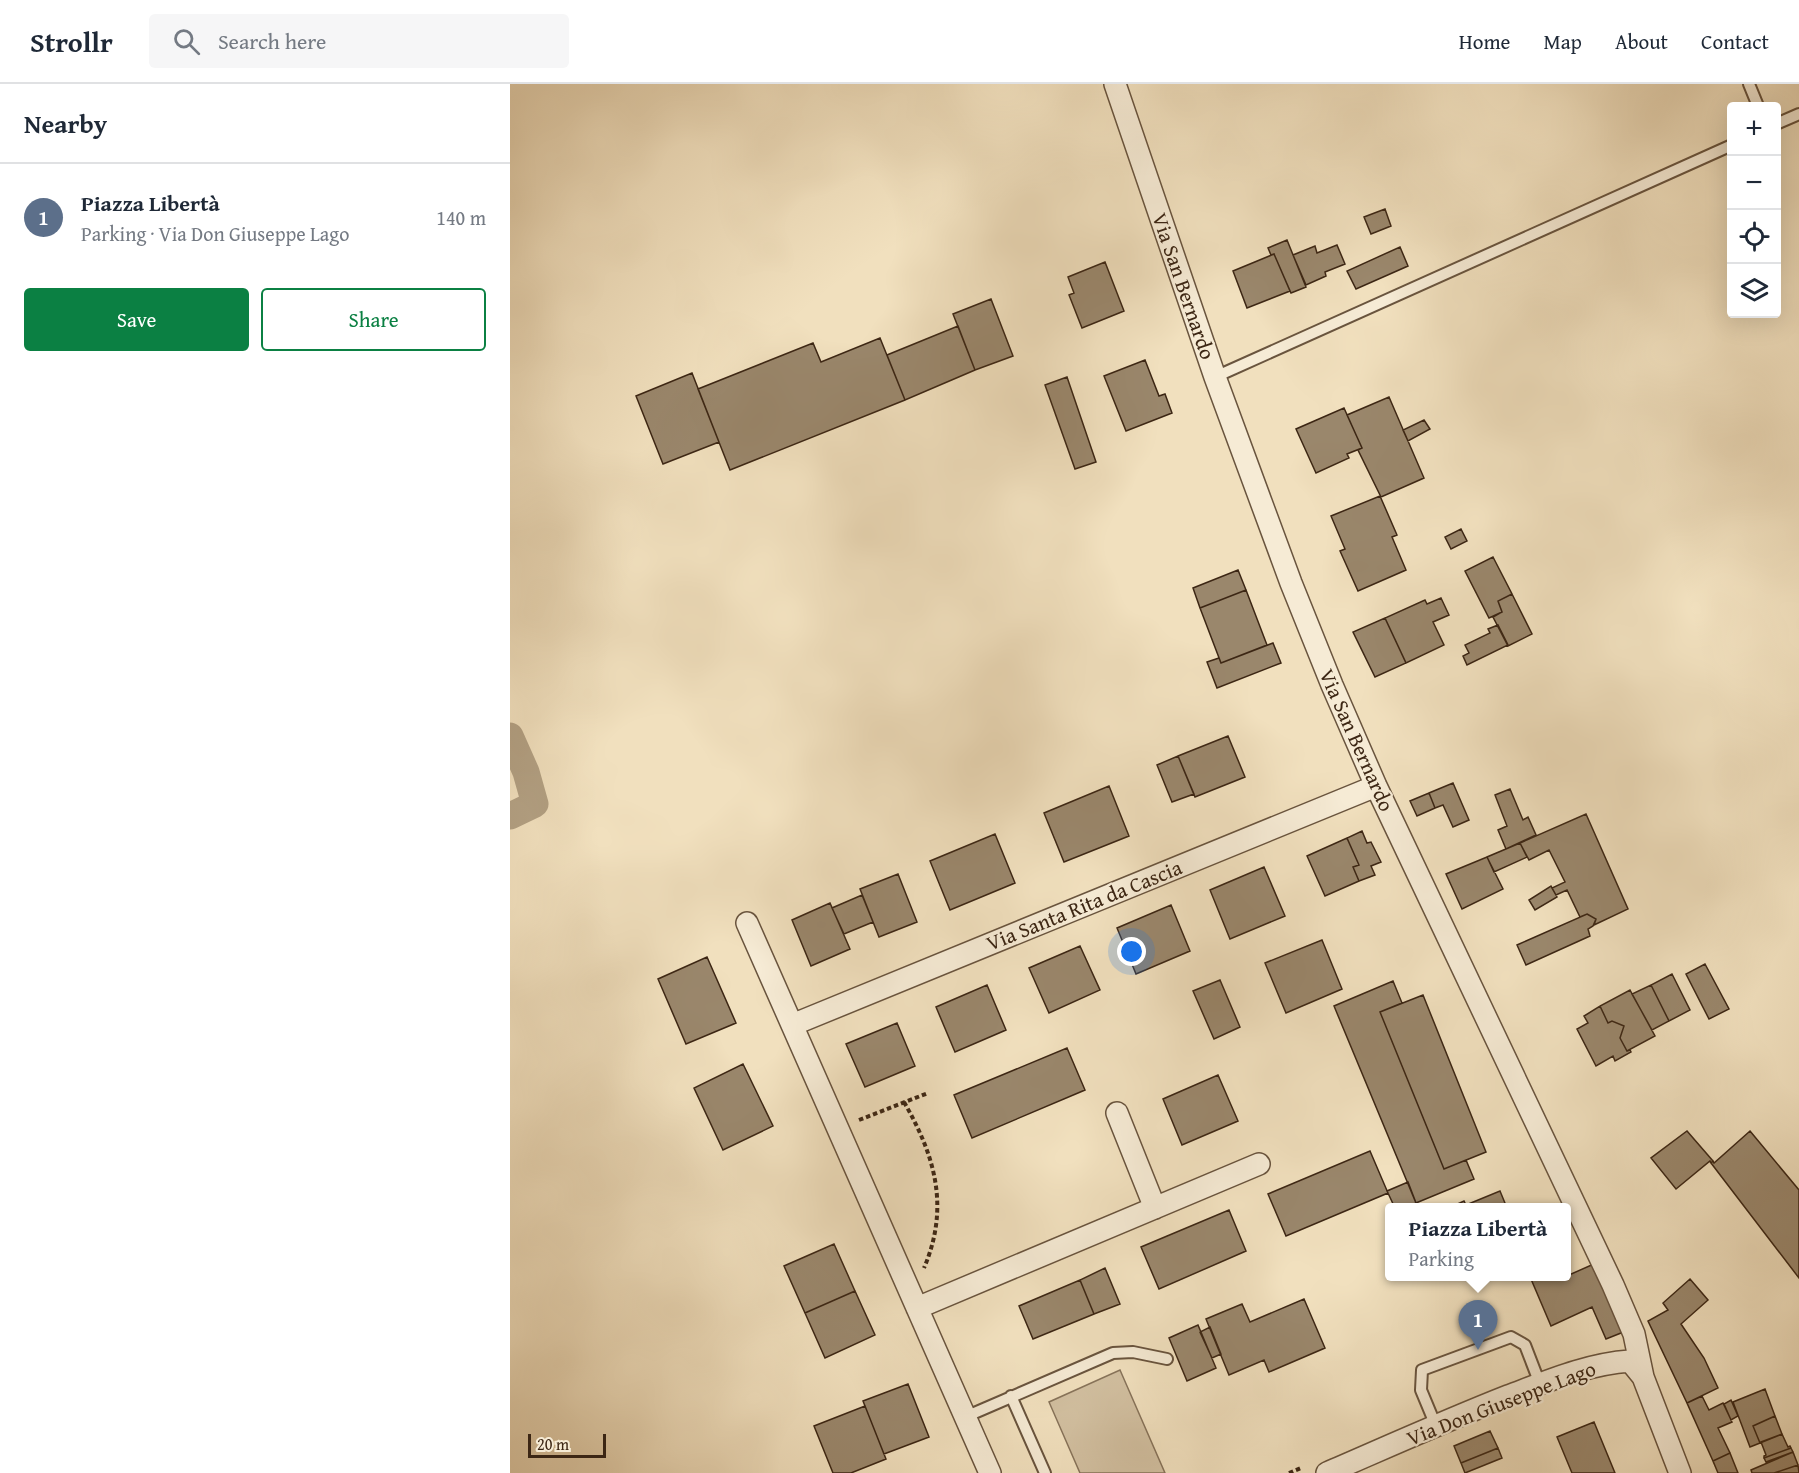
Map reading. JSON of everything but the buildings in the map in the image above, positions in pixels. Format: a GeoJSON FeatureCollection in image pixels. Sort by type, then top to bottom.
{"type":"FeatureCollection","features":[{"type":"Feature","properties":{"kind":"street","name":"Via San Bernardo"},"geometry":{"type":"LineString","coordinates":[[1114,84],[1215,377],[1291,583],[1376,786],[1634,1334],[1642,1377]]}},
{"type":"Feature","properties":{"kind":"street","name":"Via Santa Rita da Cascia"},"geometry":{"type":"LineString","coordinates":[[792,1025],[1376,786]]}},
{"type":"Feature","properties":{"kind":"street"},"geometry":{"type":"LineString","coordinates":[[747,923],[990,1473]]}},
{"type":"Feature","properties":{"kind":"street"},"geometry":{"type":"LineString","coordinates":[[1117,1113],[1155,1208]]}},
{"type":"Feature","properties":{"kind":"street"},"geometry":{"type":"LineString","coordinates":[[917,1308],[1259,1164]]}},
{"type":"Feature","properties":{"kind":"street","name":"Via Don Giuseppe Lago"},"geometry":{"type":"LineString","coordinates":[[1327,1473],[1560,1376],[1608,1363],[1630,1361],[1642,1377]]}},
{"type":"Feature","properties":{"kind":"street"},"geometry":{"type":"LineString","coordinates":[[1642,1377],[1680,1473]]}},
{"type":"Feature","properties":{"kind":"lane"},"geometry":{"type":"LineString","coordinates":[[1749,84],[1756,102]]}},
{"type":"Feature","properties":{"kind":"lane"},"geometry":{"type":"LineString","coordinates":[[1781,122],[1799,114]]}},
{"type":"Feature","properties":{"kind":"lane"},"geometry":{"type":"LineString","coordinates":[[1215,377],[1727,147]]}},
{"type":"Feature","properties":{"kind":"lane"},"geometry":{"type":"LineString","coordinates":[[1436,1426],[1421,1390],[1422,1370],[1511,1336],[1525,1345],[1540,1384]]}},
{"type":"Feature","properties":{"kind":"lane"},"geometry":{"type":"LineString","coordinates":[[965,1416],[1113,1353],[1133,1353],[1167,1359]]}},
{"type":"Feature","properties":{"kind":"lane"},"geometry":{"type":"LineString","coordinates":[[1011,1396],[1045,1473]]}},
{"type":"Feature","properties":{"kind":"path"},"geometry":{"type":"LineString","coordinates":[[853,1123],[928,1093]]}},
{"type":"Feature","properties":{"kind":"path"},"geometry":{"type":"LineString","coordinates":[[904,1102],[927,1146],[935,1180],[937,1212],[934,1235],[923,1271]]}},
{"type":"Feature","properties":{"kind":"path"},"geometry":{"type":"LineString","coordinates":[[1289,1473],[1301,1468]]}},
{"type":"Feature","properties":{"kind":"shaded area"},"geometry":{"type":"Polygon","coordinates":[[[1120,1370],[1165,1473],[1080,1473],[1049,1402],[1120,1370]]]}},
{"type":"Feature","properties":{"kind":"waterway"},"geometry":{"type":"LineString","coordinates":[[510,736],[526,772],[535,804],[510,816]]}},
{"type":"Feature","properties":{"kind":"place","name":"Piazza Libertà"},"geometry":{"type":"Point","coordinates":[1478,1350]}}]}
